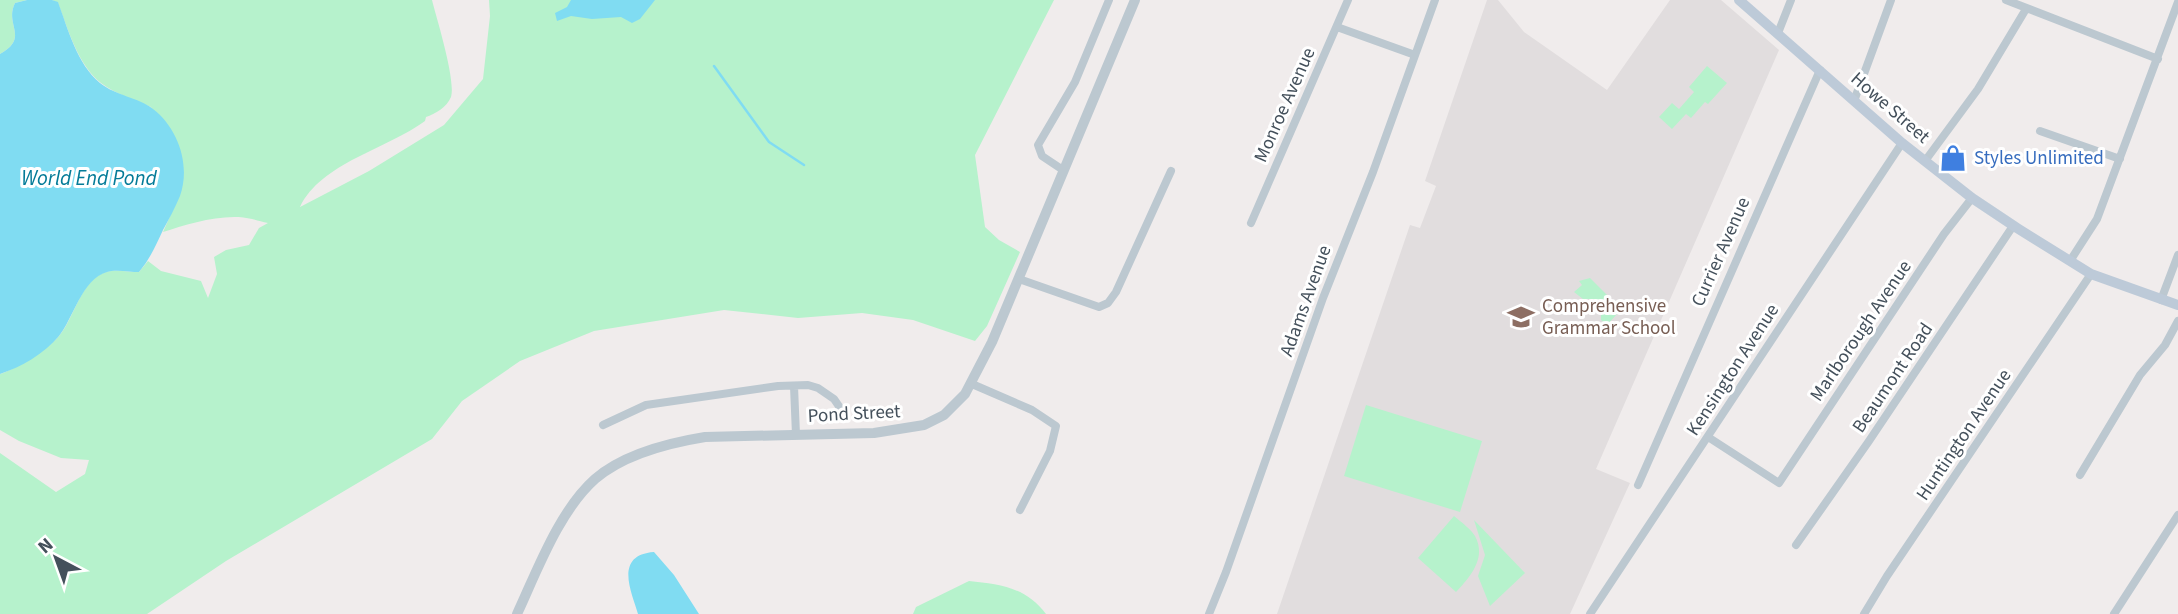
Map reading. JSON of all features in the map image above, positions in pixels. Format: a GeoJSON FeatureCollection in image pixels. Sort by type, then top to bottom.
{"type":"FeatureCollection","features":[{"type":"Feature","properties":{"kind":"main road","name":"Howe Street"},"geometry":{"type":"LineString","coordinates":[[1739,0],[1902,143],[1972,198],[2091,274],[2178,304]]}},
{"type":"Feature","properties":{"kind":"street"},"geometry":{"type":"LineString","coordinates":[[1063,170],[1042,156],[1038,145],[1075,82],[1109,0]]}},
{"type":"Feature","properties":{"kind":"street","name":"Pond Street"},"geometry":{"type":"LineString","coordinates":[[517,614],[569,511],[580,494],[609,469],[655,449],[685,441],[718,437],[900,430],[935,421],[952,408],[972,384],[1019,279],[1135,0]]}},
{"type":"Feature","properties":{"kind":"street","name":"Monroe Avenue"},"geometry":{"type":"LineString","coordinates":[[1251,223],[1348,0]]}},
{"type":"Feature","properties":{"kind":"street","name":"Adams Avenue"},"geometry":{"type":"LineString","coordinates":[[1209,614],[1323,298],[1373,172],[1435,0]]}},
{"type":"Feature","properties":{"kind":"street"},"geometry":{"type":"LineString","coordinates":[[1778,33],[1791,0]]}},
{"type":"Feature","properties":{"kind":"street"},"geometry":{"type":"LineString","coordinates":[[1854,101],[1891,0]]}},
{"type":"Feature","properties":{"kind":"street"},"geometry":{"type":"LineString","coordinates":[[2006,0],[2158,59]]}},
{"type":"Feature","properties":{"kind":"street"},"geometry":{"type":"LineString","coordinates":[[2070,261],[2097,219],[2178,2]]}},
{"type":"Feature","properties":{"kind":"street"},"geometry":{"type":"LineString","coordinates":[[1925,161],[1978,89],[2026,9]]}},
{"type":"Feature","properties":{"kind":"street"},"geometry":{"type":"LineString","coordinates":[[1337,27],[1415,55]]}},
{"type":"Feature","properties":{"kind":"street","name":"Currier Avenue"},"geometry":{"type":"LineString","coordinates":[[1638,485],[1820,70]]}},
{"type":"Feature","properties":{"kind":"street"},"geometry":{"type":"LineString","coordinates":[[2040,131],[2120,159]]}},
{"type":"Feature","properties":{"kind":"street","name":"Kensington Avenue"},"geometry":{"type":"LineString","coordinates":[[1590,614],[1902,143]]}},
{"type":"Feature","properties":{"kind":"street"},"geometry":{"type":"LineString","coordinates":[[1019,279],[1086,304],[1099,307],[1108,303],[1116,292],[1171,171]]}},
{"type":"Feature","properties":{"kind":"street","name":"Marlborough Avenue"},"geometry":{"type":"LineString","coordinates":[[1708,437],[1779,483],[1944,234],[1972,198]]}},
{"type":"Feature","properties":{"kind":"street","name":"Beaumont Road"},"geometry":{"type":"LineString","coordinates":[[1796,545],[2013,226]]}},
{"type":"Feature","properties":{"kind":"street"},"geometry":{"type":"LineString","coordinates":[[2161,299],[2178,256]]}},
{"type":"Feature","properties":{"kind":"street","name":"Huntington Avenue"},"geometry":{"type":"LineString","coordinates":[[1864,614],[1886,576],[1895,567],[2091,274]]}},
{"type":"Feature","properties":{"kind":"street"},"geometry":{"type":"LineString","coordinates":[[2080,475],[2140,375],[2165,345],[2178,321]]}},
{"type":"Feature","properties":{"kind":"street"},"geometry":{"type":"LineString","coordinates":[[972,384],[1032,410],[1056,426],[1050,451],[1020,510]]}},
{"type":"Feature","properties":{"kind":"street"},"geometry":{"type":"LineString","coordinates":[[794,386],[796,435]]}},
{"type":"Feature","properties":{"kind":"street"},"geometry":{"type":"LineString","coordinates":[[603,425],[646,405],[794,386],[808,386],[824,391],[845,415]]}},
{"type":"Feature","properties":{"kind":"street"},"geometry":{"type":"LineString","coordinates":[[2114,614],[2178,515]]}},
{"type":"Feature","properties":{"kind":"shaded area","name":"Comprehensive Grammar School"},"geometry":{"type":"Polygon","coordinates":[[[1487,0],[1498,0],[1524,32],[1607,90],[1670,0],[1721,0],[1779,50],[1596,469],[1630,483],[1570,614],[1277,614],[1410,225],[1420,228],[1436,186],[1425,181],[1487,0]]]}},
{"type":"Feature","properties":{"kind":"green space"},"geometry":{"type":"Polygon","coordinates":[[[0,0],[27,0],[15,3],[12,18],[15,36],[9,48],[0,54],[0,0]]]}},
{"type":"Feature","properties":{"kind":"green space"},"geometry":{"type":"Polygon","coordinates":[[[52,0],[432,0],[451,77],[449,101],[410,131],[356,158],[323,179],[300,207],[369,171],[444,125],[483,79],[490,16],[489,0],[1054,0],[975,155],[985,227],[999,240],[1020,252],[987,326],[975,341],[913,320],[862,313],[798,318],[724,310],[594,331],[520,361],[462,401],[432,439],[226,561],[147,614],[0,614],[0,453],[56,492],[85,474],[89,460],[61,458],[0,430],[0,374],[31,358],[59,336],[84,291],[97,276],[114,271],[139,272],[148,261],[161,271],[201,281],[208,298],[217,274],[214,257],[226,250],[249,245],[259,228],[268,223],[230,217],[163,232],[180,194],[151,107],[113,90],[93,75],[75,46],[58,3],[52,0]]]}},
{"type":"Feature","properties":{"kind":"green space"},"geometry":{"type":"Polygon","coordinates":[[[1707,66],[1727,83],[1708,104],[1705,102],[1691,118],[1686,114],[1672,129],[1659,117],[1672,103],[1679,109],[1694,92],[1689,87],[1707,66]]]}},
{"type":"Feature","properties":{"kind":"green space"},"geometry":{"type":"Polygon","coordinates":[[[1590,278],[1618,306],[1617,314],[1607,325],[1601,320],[1601,305],[1595,299],[1583,299],[1574,292],[1582,285],[1579,281],[1590,278]]]}},
{"type":"Feature","properties":{"kind":"green space"},"geometry":{"type":"Polygon","coordinates":[[[1366,405],[1482,441],[1460,512],[1344,476],[1366,405]]]}},
{"type":"Feature","properties":{"kind":"green space"},"geometry":{"type":"Polygon","coordinates":[[[1454,516],[1473,533],[1479,552],[1475,567],[1456,592],[1418,558],[1454,516]]]}},
{"type":"Feature","properties":{"kind":"green space"},"geometry":{"type":"Polygon","coordinates":[[[1474,520],[1525,573],[1490,606],[1478,576],[1485,555],[1474,520]]]}},
{"type":"Feature","properties":{"kind":"green space"},"geometry":{"type":"Polygon","coordinates":[[[969,581],[1021,592],[1046,614],[913,614],[916,607],[969,581]]]}},
{"type":"Feature","properties":{"kind":"water","name":"World End Pond"},"geometry":{"type":"Polygon","coordinates":[[[27,0],[58,2],[74,46],[85,66],[106,87],[147,105],[162,117],[180,148],[184,172],[180,196],[139,272],[114,271],[98,276],[85,291],[53,343],[32,359],[0,374],[0,54],[9,48],[15,36],[12,11],[15,3],[27,0]]]}},
{"type":"Feature","properties":{"kind":"water"},"geometry":{"type":"Polygon","coordinates":[[[571,0],[655,0],[640,19],[632,23],[621,17],[592,19],[571,16],[557,21],[555,13],[567,7],[571,0]]]}},
{"type":"Feature","properties":{"kind":"water"},"geometry":{"type":"Polygon","coordinates":[[[654,552],[674,575],[699,614],[638,614],[628,576],[629,567],[633,560],[641,555],[654,552]]]}},
{"type":"Feature","properties":{"kind":"waterway"},"geometry":{"type":"LineString","coordinates":[[714,66],[769,142],[804,165]]}},
{"type":"Feature","properties":{"kind":"place","name":"Styles Unlimited"},"geometry":{"type":"Point","coordinates":[1953,158]}},
{"type":"Feature","properties":{"kind":"place","name":"Comprehensive Grammar School"},"geometry":{"type":"Point","coordinates":[1521,317]}}]}
